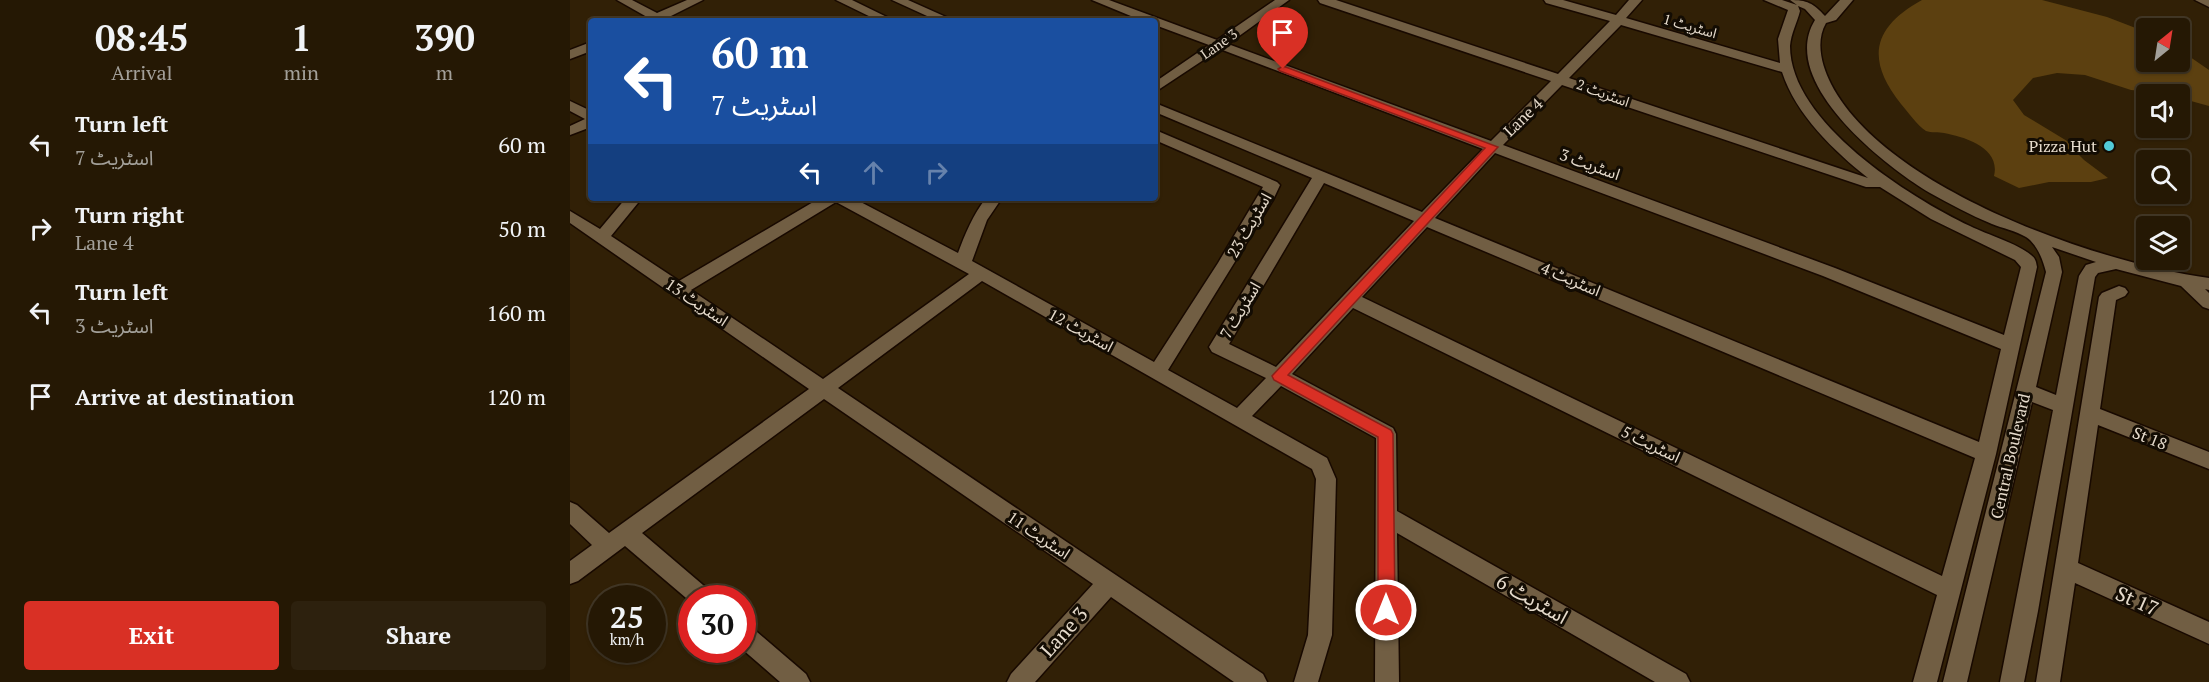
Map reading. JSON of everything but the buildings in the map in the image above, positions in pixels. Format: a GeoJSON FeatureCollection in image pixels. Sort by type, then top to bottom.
{"type":"FeatureCollection","features":[{"type":"Feature","properties":{"kind":"street"},"geometry":{"type":"LineString","coordinates":[[623,0],[653,18]]}},
{"type":"Feature","properties":{"kind":"street"},"geometry":{"type":"LineString","coordinates":[[660,18],[697,0]]}},
{"type":"Feature","properties":{"kind":"street"},"geometry":{"type":"LineString","coordinates":[[842,0],[883,18]]}},
{"type":"Feature","properties":{"kind":"street","name":"اسٹریٹ 3"},"geometry":{"type":"LineString","coordinates":[[1098,0],[1147,18]]}},
{"type":"Feature","properties":{"kind":"street","name":"Lane 3"},"geometry":{"type":"LineString","coordinates":[[1158,86],[1283,0]]}},
{"type":"Feature","properties":{"kind":"street","name":"اسٹریٹ 2"},"geometry":{"type":"LineString","coordinates":[[1324,0],[1871,184],[1882,182]]}},
{"type":"Feature","properties":{"kind":"street","name":"اسٹریٹ 1"},"geometry":{"type":"LineString","coordinates":[[1550,0],[1788,70]]}},
{"type":"Feature","properties":{"kind":"street","name":"Lane 4"},"geometry":{"type":"LineString","coordinates":[[1238,419],[1425,218],[1563,79],[1636,0]]}},
{"type":"Feature","properties":{"kind":"street"},"geometry":{"type":"LineString","coordinates":[[1770,0],[1794,8],[1786,32],[1784,51],[1788,70],[1809,110],[1838,144],[1882,182],[1926,209],[2028,261],[2029,267],[1986,454],[1925,682]]}},
{"type":"Feature","properties":{"kind":"street"},"geometry":{"type":"LineString","coordinates":[[1796,0],[1809,6],[1822,20]]}},
{"type":"Feature","properties":{"kind":"street"},"geometry":{"type":"LineString","coordinates":[[1847,0],[1831,18],[1822,20],[1816,30],[1814,48],[1818,70],[1837,107],[1887,158],[1922,181],[1985,216],[2033,235],[2116,263],[2187,282],[2209,284]]}},
{"type":"Feature","properties":{"kind":"street"},"geometry":{"type":"LineString","coordinates":[[2201,0],[2209,3]]}},
{"type":"Feature","properties":{"kind":"street"},"geometry":{"type":"LineString","coordinates":[[886,18],[907,1],[943,18]]}},
{"type":"Feature","properties":{"kind":"street","name":"اسٹریٹ 3"},"geometry":{"type":"LineString","coordinates":[[1158,22],[1829,272],[2010,345]]}},
{"type":"Feature","properties":{"kind":"street"},"geometry":{"type":"LineString","coordinates":[[570,55],[588,47]]}},
{"type":"Feature","properties":{"kind":"street"},"geometry":{"type":"LineString","coordinates":[[570,105],[588,117]]}},
{"type":"Feature","properties":{"kind":"street","name":"اسٹریٹ 4"},"geometry":{"type":"LineString","coordinates":[[1158,107],[1986,454]]}},
{"type":"Feature","properties":{"kind":"street"},"geometry":{"type":"LineString","coordinates":[[1809,110],[1837,107]]}},
{"type":"Feature","properties":{"kind":"street"},"geometry":{"type":"LineString","coordinates":[[570,131],[588,121]]}},
{"type":"Feature","properties":{"kind":"street","name":"اسٹریٹ 23"},"geometry":{"type":"LineString","coordinates":[[1158,136],[1272,185],[1236,248],[1158,371]]}},
{"type":"Feature","properties":{"kind":"street","name":"اسٹریٹ 7"},"geometry":{"type":"LineString","coordinates":[[1321,176],[1218,347],[1279,376],[1386,434],[1387,682]]}},
{"type":"Feature","properties":{"kind":"street"},"geometry":{"type":"LineString","coordinates":[[602,237],[632,201]]}},
{"type":"Feature","properties":{"kind":"street"},"geometry":{"type":"LineString","coordinates":[[679,290],[826,201]]}},
{"type":"Feature","properties":{"kind":"street","name":"اسٹریٹ 12"},"geometry":{"type":"LineString","coordinates":[[847,201],[1158,371],[1320,464],[1326,478],[1320,635],[1306,682]]}},
{"type":"Feature","properties":{"kind":"street"},"geometry":{"type":"LineString","coordinates":[[963,263],[973,233],[991,201]]}},
{"type":"Feature","properties":{"kind":"street","name":"اسٹریٹ 13"},"geometry":{"type":"LineString","coordinates":[[570,216],[823,388]]}},
{"type":"Feature","properties":{"kind":"street","name":"Central Boulevard"},"geometry":{"type":"LineString","coordinates":[[1955,682],[1994,528],[2033,351],[2054,272],[2051,257],[2033,235]]}},
{"type":"Feature","properties":{"kind":"street"},"geometry":{"type":"LineString","coordinates":[[2012,682],[2087,276],[2092,269],[2116,263]]}},
{"type":"Feature","properties":{"kind":"street"},"geometry":{"type":"LineString","coordinates":[[570,574],[980,274]]}},
{"type":"Feature","properties":{"kind":"street"},"geometry":{"type":"LineString","coordinates":[[2187,282],[2209,303]]}},
{"type":"Feature","properties":{"kind":"street"},"geometry":{"type":"LineString","coordinates":[[2048,682],[2108,297],[2119,292]]}},
{"type":"Feature","properties":{"kind":"street","name":"اسٹریٹ 5"},"geometry":{"type":"LineString","coordinates":[[1350,298],[1951,591]]}},
{"type":"Feature","properties":{"kind":"street","name":"اسٹریٹ 11"},"geometry":{"type":"LineString","coordinates":[[823,388],[1255,682]]}},
{"type":"Feature","properties":{"kind":"street"},"geometry":{"type":"LineString","coordinates":[[2025,391],[2062,406]]}},
{"type":"Feature","properties":{"kind":"street","name":"St 18"},"geometry":{"type":"LineString","coordinates":[[2091,414],[2209,461]]}},
{"type":"Feature","properties":{"kind":"street"},"geometry":{"type":"LineString","coordinates":[[570,511],[608,546]]}},
{"type":"Feature","properties":{"kind":"street","name":"اسٹریٹ 6"},"geometry":{"type":"LineString","coordinates":[[1386,515],[1678,682]]}},
{"type":"Feature","properties":{"kind":"street"},"geometry":{"type":"LineString","coordinates":[[1969,517],[1994,528]]}},
{"type":"Feature","properties":{"kind":"street"},"geometry":{"type":"LineString","coordinates":[[626,533],[687,585]]}},
{"type":"Feature","properties":{"kind":"street","name":"St 17"},"geometry":{"type":"LineString","coordinates":[[2065,568],[2209,633]]}},
{"type":"Feature","properties":{"kind":"street","name":"Lane 3"},"geometry":{"type":"LineString","coordinates":[[1019,682],[1109,583]]}},
{"type":"Feature","properties":{"kind":"street"},"geometry":{"type":"LineString","coordinates":[[2027,610],[2057,624]]}},
{"type":"Feature","properties":{"kind":"street"},"geometry":{"type":"LineString","coordinates":[[756,646],[798,682]]}},
{"type":"Feature","properties":{"kind":"shaded area"},"geometry":{"type":"Polygon","coordinates":[[[1922,0],[2042,0],[2107,17],[2136,28],[2136,72],[2190,72],[2190,57],[2209,70],[2209,106],[2190,101],[2190,84],[2136,84],[2136,90],[2085,75],[2057,73],[2033,78],[2013,100],[2024,115],[2072,144],[2084,160],[2108,178],[2091,182],[2049,182],[2019,188],[1994,176],[1995,166],[1992,158],[1980,145],[1962,137],[1926,131],[1916,122],[1890,88],[1882,73],[1879,58],[1880,45],[1884,33],[1906,10],[1922,0]]]}},
{"type":"Feature","properties":{"kind":"place","name":"Pizza Hut"},"geometry":{"type":"Point","coordinates":[2109,146]}},
{"type":"Feature","properties":{"kind":"route"},"geometry":{"type":"LineString","coordinates":[[1283,69],[1493,147],[1279,376],[1386,434],[1386,610]]}}]}
